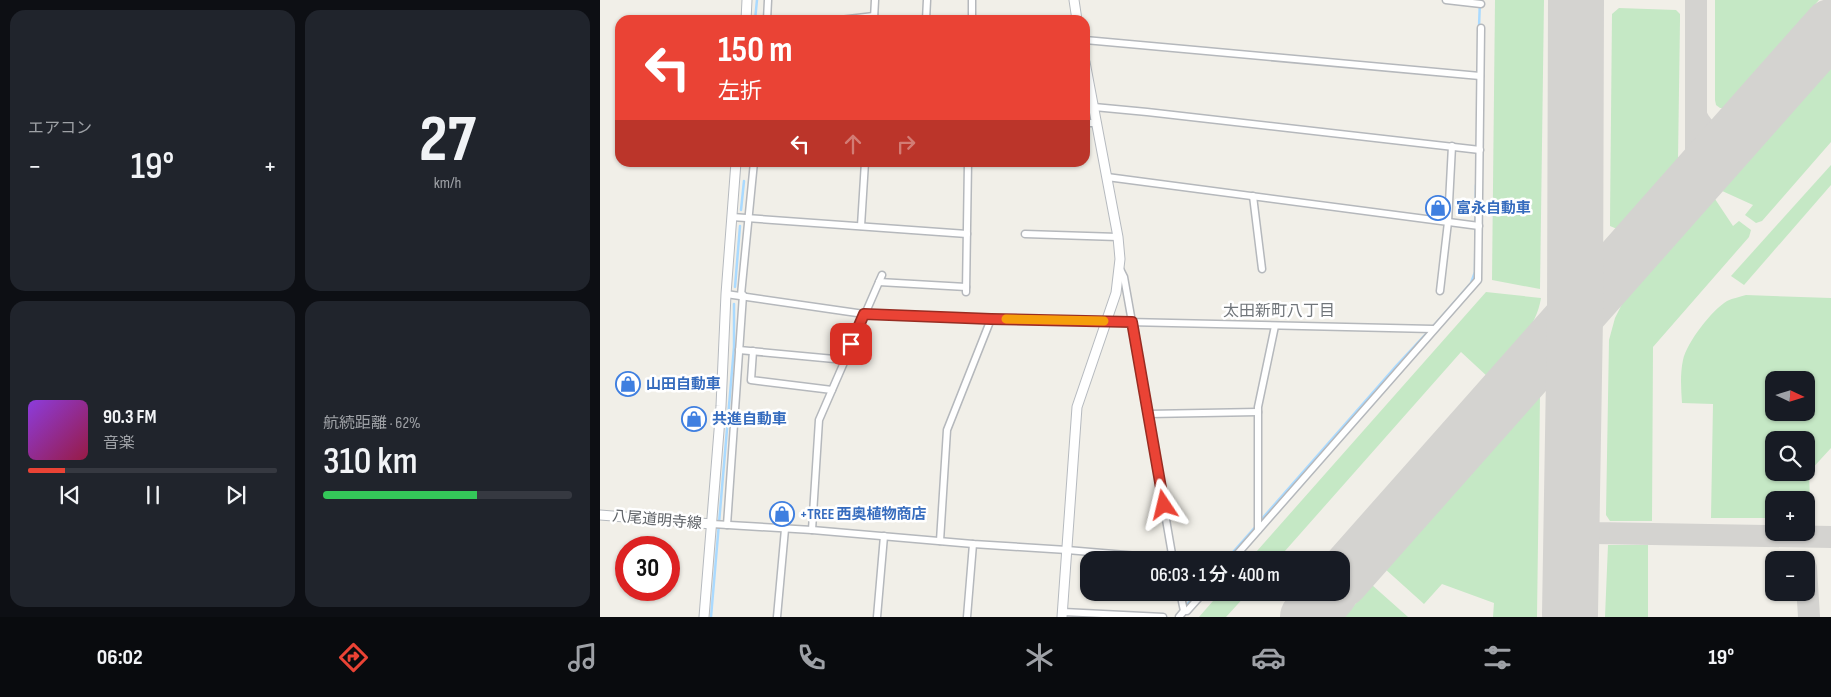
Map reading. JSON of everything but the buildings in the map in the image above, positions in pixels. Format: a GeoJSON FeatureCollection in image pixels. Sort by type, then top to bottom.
{"type":"FeatureCollection","features":[{"type":"Feature","properties":{"kind":"street"},"geometry":{"type":"LineString","coordinates":[[746,15],[747,0]]}},
{"type":"Feature","properties":{"kind":"street"},"geometry":{"type":"LineString","coordinates":[[766,15],[768,0]]}},
{"type":"Feature","properties":{"kind":"street"},"geometry":{"type":"LineString","coordinates":[[874,15],[875,0]]}},
{"type":"Feature","properties":{"kind":"street"},"geometry":{"type":"LineString","coordinates":[[926,15],[927,0]]}},
{"type":"Feature","properties":{"kind":"street"},"geometry":{"type":"LineString","coordinates":[[972,0],[972,15]]}},
{"type":"Feature","properties":{"kind":"street"},"geometry":{"type":"LineString","coordinates":[[1074,0],[1076,15]]}},
{"type":"Feature","properties":{"kind":"street"},"geometry":{"type":"LineString","coordinates":[[1446,0],[1481,4]]}},
{"type":"Feature","properties":{"kind":"street"},"geometry":{"type":"LineString","coordinates":[[1240,551],[1478,280],[1481,28]]}},
{"type":"Feature","properties":{"kind":"street"},"geometry":{"type":"LineString","coordinates":[[1090,40],[1480,76]]}},
{"type":"Feature","properties":{"kind":"street"},"geometry":{"type":"LineString","coordinates":[[1090,87],[1118,237],[1120,269],[1116,293],[1077,408],[1063,614],[1163,617]]}},
{"type":"Feature","properties":{"kind":"street"},"geometry":{"type":"LineString","coordinates":[[1094,107],[1480,150]]}},
{"type":"Feature","properties":{"kind":"street"},"geometry":{"type":"LineString","coordinates":[[1090,123],[1097,123]]}},
{"type":"Feature","properties":{"kind":"street"},"geometry":{"type":"LineString","coordinates":[[1440,291],[1448,222],[1452,146]]}},
{"type":"Feature","properties":{"kind":"street"},"geometry":{"type":"LineString","coordinates":[[736,167],[712,524],[1080,551]]}},
{"type":"Feature","properties":{"kind":"street"},"geometry":{"type":"LineString","coordinates":[[727,525],[742,295],[753,167]]}},
{"type":"Feature","properties":{"kind":"street"},"geometry":{"type":"LineString","coordinates":[[861,226],[865,167]]}},
{"type":"Feature","properties":{"kind":"street"},"geometry":{"type":"LineString","coordinates":[[879,282],[966,290],[968,167]]}},
{"type":"Feature","properties":{"kind":"street"},"geometry":{"type":"LineString","coordinates":[[1107,177],[1479,226]]}},
{"type":"Feature","properties":{"kind":"street"},"geometry":{"type":"LineString","coordinates":[[1253,196],[1262,269]]}},
{"type":"Feature","properties":{"kind":"street"},"geometry":{"type":"LineString","coordinates":[[732,217],[967,234]]}},
{"type":"Feature","properties":{"kind":"street"},"geometry":{"type":"LineString","coordinates":[[1025,234],[1118,237]]}},
{"type":"Feature","properties":{"kind":"street"},"geometry":{"type":"LineString","coordinates":[[1120,269],[1124,277],[1171,551]]}},
{"type":"Feature","properties":{"kind":"street"},"geometry":{"type":"LineString","coordinates":[[812,530],[819,420],[882,275]]}},
{"type":"Feature","properties":{"kind":"street"},"geometry":{"type":"LineString","coordinates":[[726,294],[864,314],[991,319],[1433,329]]}},
{"type":"Feature","properties":{"kind":"street"},"geometry":{"type":"LineString","coordinates":[[940,541],[948,430],[991,319]]}},
{"type":"Feature","properties":{"kind":"street"},"geometry":{"type":"LineString","coordinates":[[1258,530],[1258,412],[1276,326]]}},
{"type":"Feature","properties":{"kind":"street"},"geometry":{"type":"LineString","coordinates":[[739,350],[845,360]]}},
{"type":"Feature","properties":{"kind":"street"},"geometry":{"type":"LineString","coordinates":[[753,351],[752,380],[832,390]]}},
{"type":"Feature","properties":{"kind":"street"},"geometry":{"type":"LineString","coordinates":[[1148,414],[1258,412]]}},
{"type":"Feature","properties":{"kind":"street","name":"八尾道明寺線"},"geometry":{"type":"LineString","coordinates":[[600,515],[712,524],[704,617]]}},
{"type":"Feature","properties":{"kind":"street"},"geometry":{"type":"LineString","coordinates":[[777,617],[785,529]]}},
{"type":"Feature","properties":{"kind":"street"},"geometry":{"type":"LineString","coordinates":[[877,617],[884,536]]}},
{"type":"Feature","properties":{"kind":"street"},"geometry":{"type":"LineString","coordinates":[[967,617],[972,544]]}},
{"type":"Feature","properties":{"kind":"street"},"geometry":{"type":"LineString","coordinates":[[1180,601],[1181,614],[1188,611],[1196,601]]}},
{"type":"Feature","properties":{"kind":"green space"},"geometry":{"type":"Polygon","coordinates":[[[1495,0],[1544,0],[1540,289],[1492,280],[1495,0]]]}},
{"type":"Feature","properties":{"kind":"green space"},"geometry":{"type":"Polygon","coordinates":[[[1715,0],[1819,0],[1725,108],[1720,108],[1716,105],[1715,100],[1715,0]]]}},
{"type":"Feature","properties":{"kind":"green space"},"geometry":{"type":"Polygon","coordinates":[[[1619,8],[1676,10],[1680,14],[1680,20],[1678,159],[1617,229],[1610,226],[1610,220],[1612,14],[1619,8]]]}},
{"type":"Feature","properties":{"kind":"green space"},"geometry":{"type":"Polygon","coordinates":[[[1831,62],[1831,142],[1762,221],[1756,223],[1745,215],[1753,205],[1720,190],[1831,62]]]}},
{"type":"Feature","properties":{"kind":"green space"},"geometry":{"type":"Polygon","coordinates":[[[1831,165],[1831,185],[1744,285],[1731,276],[1831,165]]]}},
{"type":"Feature","properties":{"kind":"green space"},"geometry":{"type":"Polygon","coordinates":[[[1713,196],[1733,226],[1739,221],[1751,230],[1749,237],[1653,347],[1652,521],[1610,521],[1606,515],[1609,340],[1615,318],[1624,300],[1713,196]]]}},
{"type":"Feature","properties":{"kind":"green space"},"geometry":{"type":"Polygon","coordinates":[[[1486,292],[1541,298],[1534,321],[1528,331],[1488,377],[1461,352],[1285,551],[1257,551],[1486,292]]]}},
{"type":"Feature","properties":{"kind":"green space"},"geometry":{"type":"Polygon","coordinates":[[[1746,295],[1831,298],[1831,448],[1815,465],[1815,431],[1765,431],[1765,481],[1809,481],[1810,491],[1765,491],[1765,518],[1711,518],[1713,404],[1682,403],[1682,365],[1689,344],[1714,311],[1734,298],[1746,295]]]}},
{"type":"Feature","properties":{"kind":"green space"},"geometry":{"type":"Polygon","coordinates":[[[1540,395],[1537,617],[1493,617],[1494,603],[1442,584],[1424,604],[1384,568],[1540,395]]]}},
{"type":"Feature","properties":{"kind":"green space"},"geometry":{"type":"Polygon","coordinates":[[[1608,545],[1648,545],[1648,617],[1605,617],[1608,545]]]}},
{"type":"Feature","properties":{"kind":"green space"},"geometry":{"type":"Polygon","coordinates":[[[1372,585],[1408,617],[1344,617],[1372,585]]]}},
{"type":"Feature","properties":{"kind":"green space"},"geometry":{"type":"Polygon","coordinates":[[[1213,601],[1241,601],[1226,617],[1199,617],[1213,601]]]}},
{"type":"Feature","properties":{"kind":"waterway"},"geometry":{"type":"LineString","coordinates":[[756,15],[757,0]]}},
{"type":"Feature","properties":{"kind":"waterway"},"geometry":{"type":"LineString","coordinates":[[1479,27],[1480,0]]}},
{"type":"Feature","properties":{"kind":"waterway"},"geometry":{"type":"LineString","coordinates":[[741,210],[744,181]]}},
{"type":"Feature","properties":{"kind":"waterway"},"geometry":{"type":"LineString","coordinates":[[1260,521],[1471,283],[1475,272],[1476,185]]}},
{"type":"Feature","properties":{"kind":"waterway"},"geometry":{"type":"LineString","coordinates":[[735,287],[740,226]]}},
{"type":"Feature","properties":{"kind":"waterway"},"geometry":{"type":"LineString","coordinates":[[711,617],[734,347],[734,304]]}},
{"type":"Feature","properties":{"kind":"waterway"},"geometry":{"type":"LineString","coordinates":[[1234,551],[1257,525]]}},
{"type":"Feature","properties":{"kind":"waterway"},"geometry":{"type":"LineString","coordinates":[[1185,607],[1190,601]]}},
{"type":"Feature","properties":{"kind":"taxiway"},"geometry":{"type":"LineString","coordinates":[[1696,0],[1696,181]]}},
{"type":"Feature","properties":{"kind":"taxiway"},"geometry":{"type":"LineString","coordinates":[[1696,115],[1708,131],[1719,134],[1740,131]]}},
{"type":"Feature","properties":{"kind":"taxiway"},"geometry":{"type":"LineString","coordinates":[[1572,508],[1585,528],[1595,533],[1831,537]]}},
{"type":"Feature","properties":{"kind":"taxiway"},"geometry":{"type":"LineString","coordinates":[[1808,601],[1809,617]]}},
{"type":"Feature","properties":{"kind":"runway"},"geometry":{"type":"LineString","coordinates":[[1570,614],[1575,317],[1576,0]]}},
{"type":"Feature","properties":{"kind":"runway"},"geometry":{"type":"LineString","coordinates":[[1350,570],[1831,27]]}},
{"type":"Feature","properties":{"kind":"runway"},"geometry":{"type":"LineString","coordinates":[[1308,617],[1322,601]]}},
{"type":"Feature","properties":{"kind":"slow traffic"},"geometry":{"type":"LineString","coordinates":[[1006,319],[1104,321]]}},
{"type":"Feature","properties":{"kind":"place","name":"富永自動車"},"geometry":{"type":"Point","coordinates":[1438,208]}},
{"type":"Feature","properties":{"kind":"place","name":"山田自動車"},"geometry":{"type":"Point","coordinates":[628,384]}},
{"type":"Feature","properties":{"kind":"place","name":"共進自動車"},"geometry":{"type":"Point","coordinates":[694,419]}},
{"type":"Feature","properties":{"kind":"place","name":"+TREE 西奥植物商店"},"geometry":{"type":"Point","coordinates":[782,514]}},
{"type":"Feature","properties":{"kind":"district","name":"太田新町八丁目"},"geometry":{"type":"Point","coordinates":[1279,311]}},
{"type":"Feature","properties":{"kind":"route"},"geometry":{"type":"LineString","coordinates":[[851,344],[864,314],[1132,322],[1164,505]]}}]}
